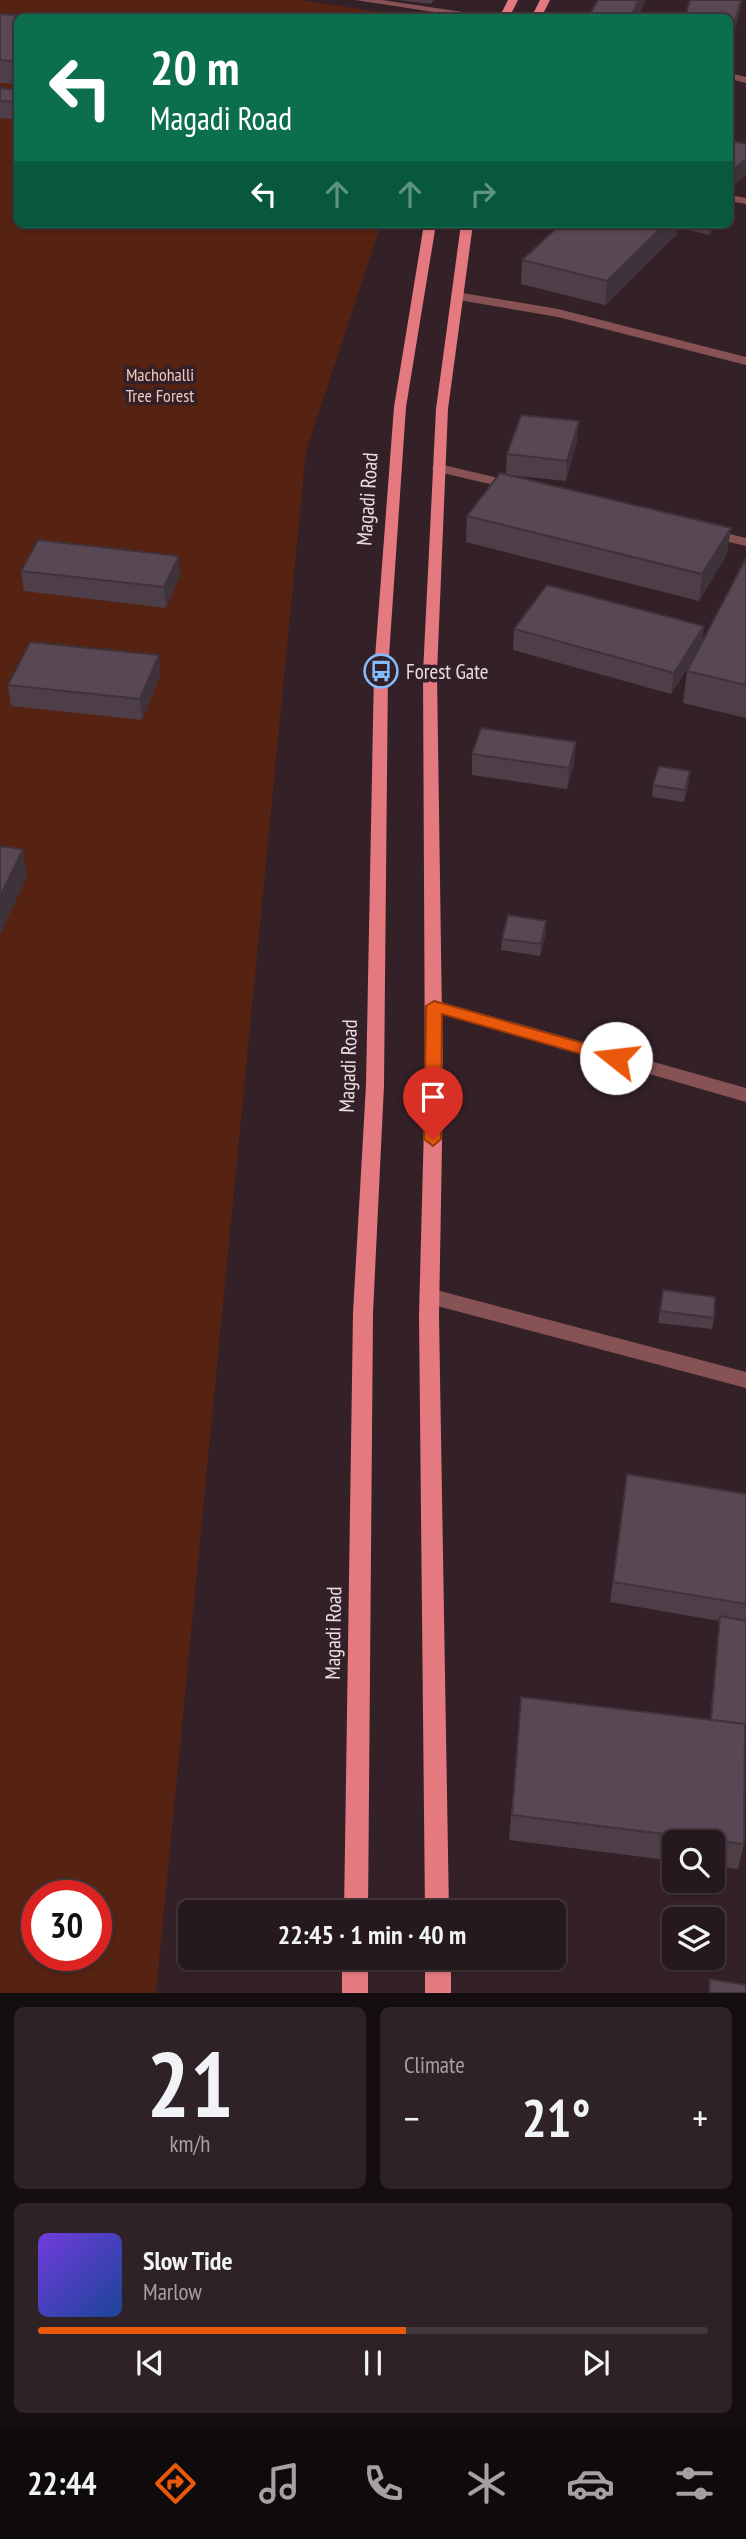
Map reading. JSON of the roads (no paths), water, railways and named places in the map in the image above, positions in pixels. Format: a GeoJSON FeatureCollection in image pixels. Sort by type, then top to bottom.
{"type":"FeatureCollection","features":[{"type":"Feature","properties":{"kind":"main road","name":"Magadi Road"},"geometry":{"type":"LineString","coordinates":[[356,1900],[363,1313],[375,1085],[381,671],[400,407],[429,228]]}},
{"type":"Feature","properties":{"kind":"main road"},"geometry":{"type":"LineString","coordinates":[[437,1900],[429,1296],[434,1006],[429,673],[442,409],[466,228]]}},
{"type":"Feature","properties":{"kind":"main road"},"geometry":{"type":"LineString","coordinates":[[355,1970],[355,1993]]}},
{"type":"Feature","properties":{"kind":"main road"},"geometry":{"type":"LineString","coordinates":[[438,1970],[438,1993]]}},
{"type":"Feature","properties":{"kind":"street"},"geometry":{"type":"LineString","coordinates":[[360,0],[470,14]]}},
{"type":"Feature","properties":{"kind":"street"},"geometry":{"type":"LineString","coordinates":[[457,296],[558,313],[746,361]]}},
{"type":"Feature","properties":{"kind":"street"},"geometry":{"type":"LineString","coordinates":[[439,468],[532,490]]}},
{"type":"Feature","properties":{"kind":"street"},"geometry":{"type":"LineString","coordinates":[[693,529],[746,542]]}},
{"type":"Feature","properties":{"kind":"street"},"geometry":{"type":"LineString","coordinates":[[434,1006],[746,1096]]}},
{"type":"Feature","properties":{"kind":"street"},"geometry":{"type":"LineString","coordinates":[[429,1296],[746,1380]]}},
{"type":"Feature","properties":{"kind":"place","name":"Forest Gate"},"geometry":{"type":"Point","coordinates":[381,671]}},
{"type":"Feature","properties":{"kind":"park label","name":"Machohalli Tree Forest"},"geometry":{"type":"Point","coordinates":[160,384]}}]}
